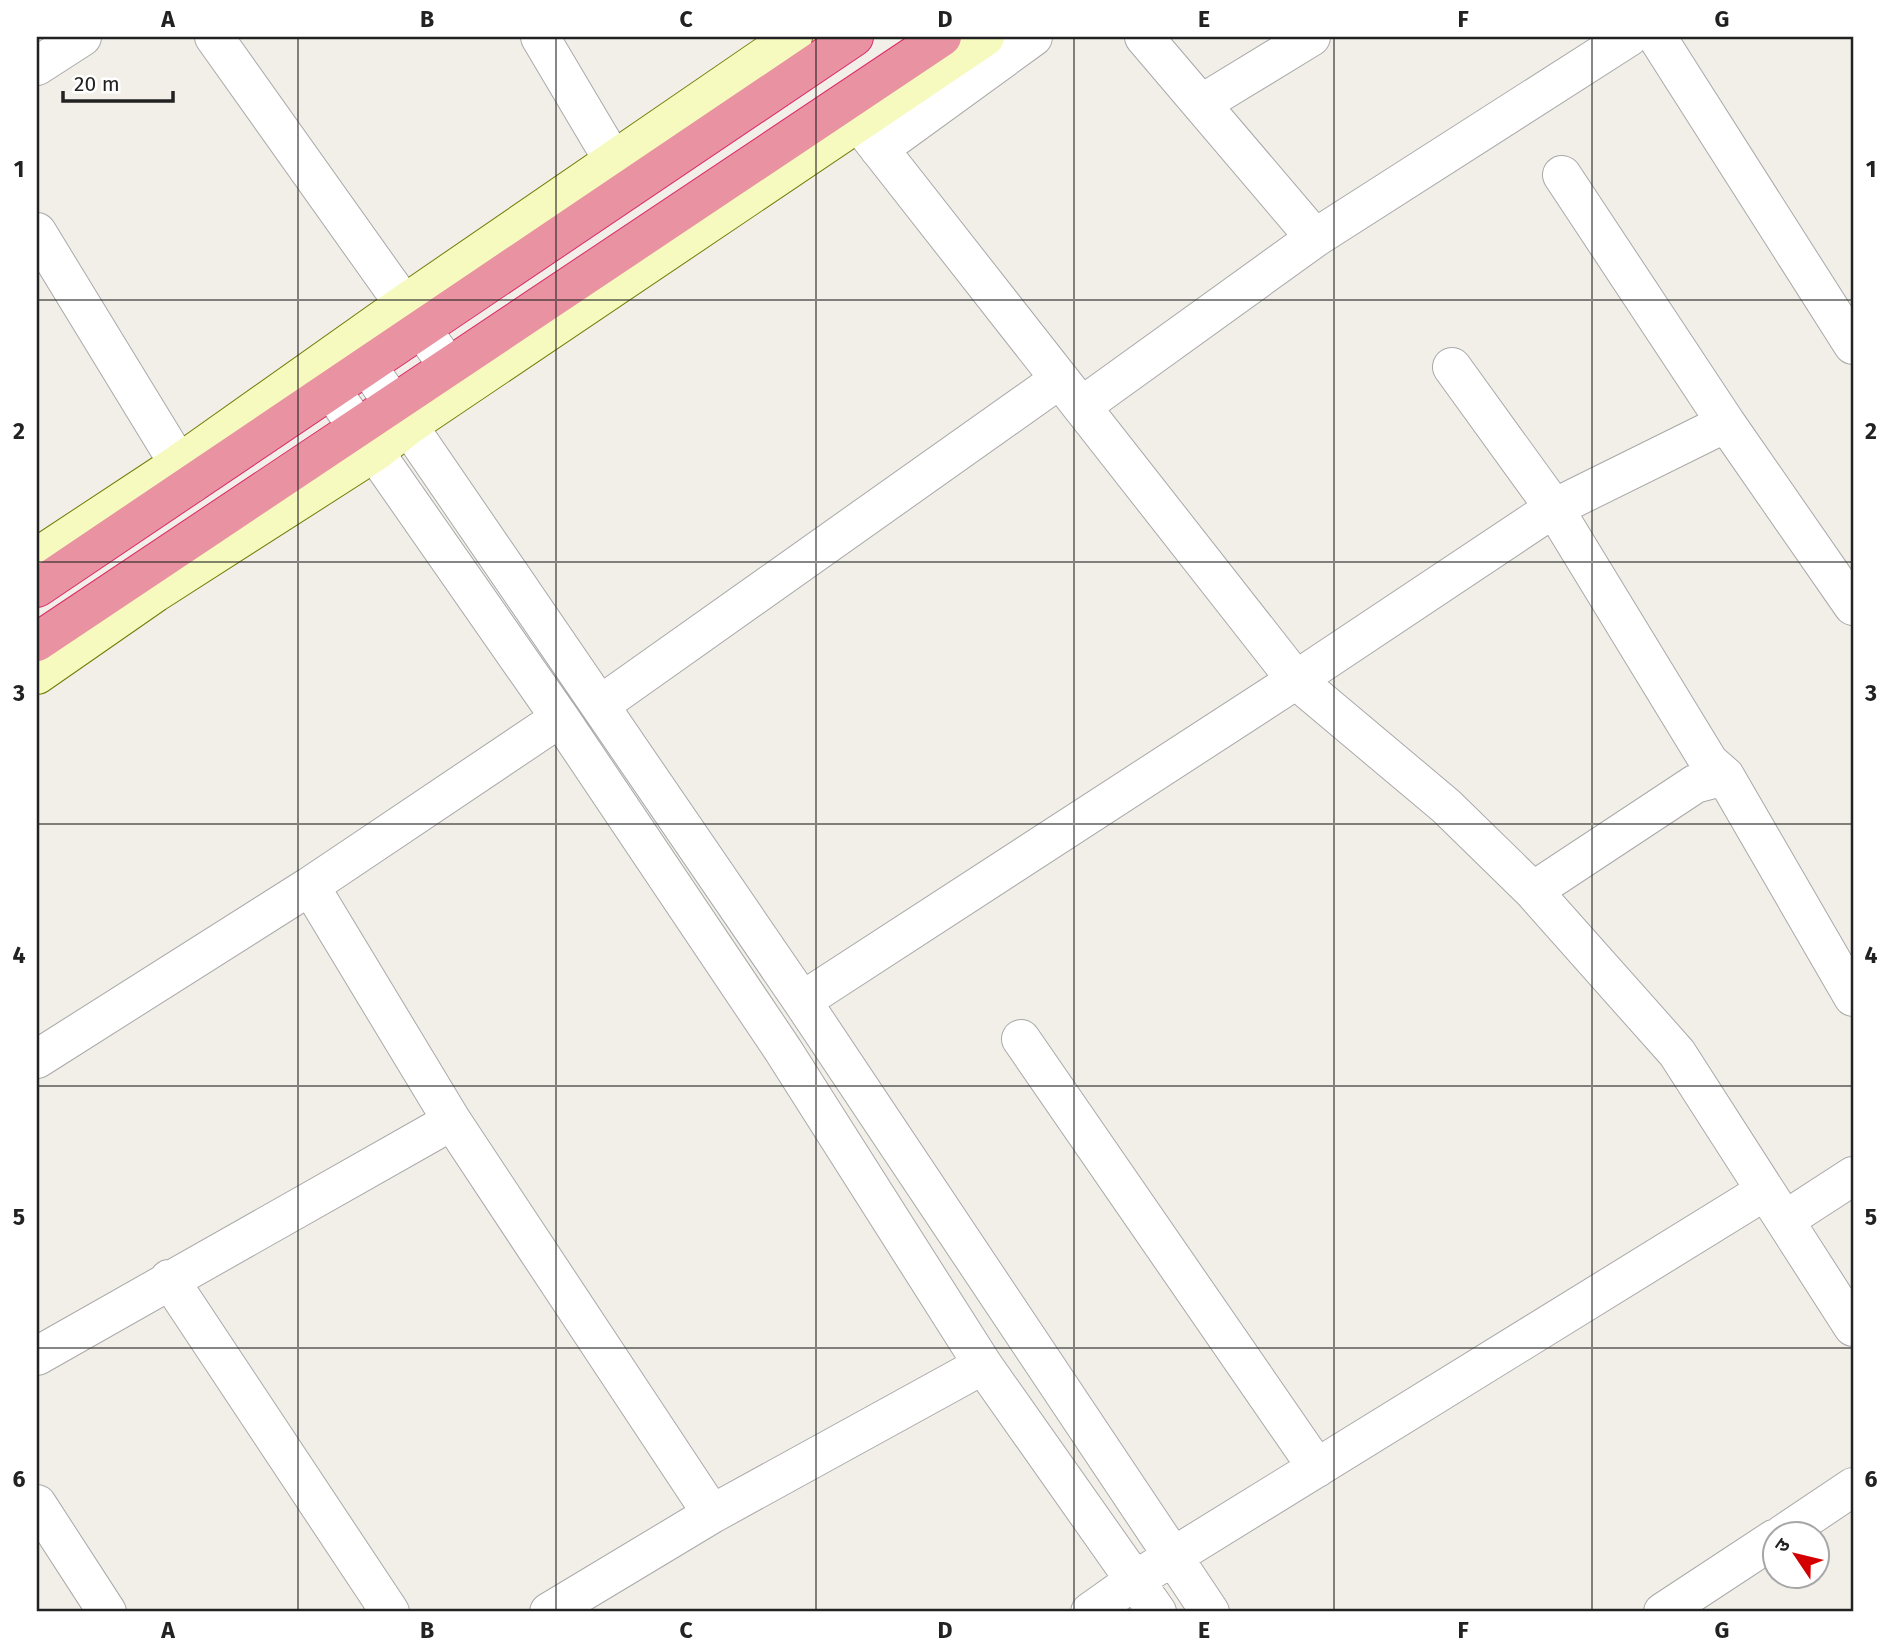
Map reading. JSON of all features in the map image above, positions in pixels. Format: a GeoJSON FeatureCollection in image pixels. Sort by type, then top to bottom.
{"type":"FeatureCollection","features":[{"type":"Feature","properties":{"kind":"highway"},"geometry":{"type":"LineString","coordinates":[[37,588],[184,474],[366,364],[413,316],[622,174],[854,37]]}},
{"type":"Feature","properties":{"kind":"highway"},"geometry":{"type":"LineString","coordinates":[[37,642],[366,439],[400,414],[448,366],[861,125],[942,37]]}},
{"type":"Feature","properties":{"kind":"street"},"geometry":{"type":"LineString","coordinates":[[37,66],[82,37]]}},
{"type":"Feature","properties":{"kind":"street"},"geometry":{"type":"LineString","coordinates":[[214,37],[448,366]]}},
{"type":"Feature","properties":{"kind":"street"},"geometry":{"type":"LineString","coordinates":[[540,37],[622,174],[793,37]]}},
{"type":"Feature","properties":{"kind":"street"},"geometry":{"type":"LineString","coordinates":[[400,414],[861,125],[985,37]]}},
{"type":"Feature","properties":{"kind":"street"},"geometry":{"type":"LineString","coordinates":[[861,125],[1033,37]]}},
{"type":"Feature","properties":{"kind":"street"},"geometry":{"type":"LineString","coordinates":[[1144,37],[1315,238]]}},
{"type":"Feature","properties":{"kind":"street"},"geometry":{"type":"LineString","coordinates":[[1201,104],[1311,37]]}},
{"type":"Feature","properties":{"kind":"street"},"geometry":{"type":"LineString","coordinates":[[600,705],[1071,393],[1629,37]]}},
{"type":"Feature","properties":{"kind":"street"},"geometry":{"type":"LineString","coordinates":[[1657,37],[1853,345]]}},
{"type":"Feature","properties":{"kind":"street"},"geometry":{"type":"LineString","coordinates":[[861,125],[1296,680],[1446,806],[1533,891],[1677,1053],[1853,1327]]}},
{"type":"Feature","properties":{"kind":"street"},"geometry":{"type":"LineString","coordinates":[[1562,175],[1726,423],[1853,606]]}},
{"type":"Feature","properties":{"kind":"street"},"geometry":{"type":"LineString","coordinates":[[37,232],[184,474]]}},
{"type":"Feature","properties":{"kind":"street"},"geometry":{"type":"LineString","coordinates":[[37,557],[184,474],[413,316]]}},
{"type":"Feature","properties":{"kind":"street"},"geometry":{"type":"LineString","coordinates":[[366,364],[802,1001],[1209,1612]]}},
{"type":"Feature","properties":{"kind":"street"},"geometry":{"type":"LineString","coordinates":[[1452,367],[1554,508],[1710,762],[1725,776],[1853,997]]}},
{"type":"Feature","properties":{"kind":"street"},"geometry":{"type":"LineString","coordinates":[[330,388],[560,718],[783,1050],[983,1364],[1157,1612]]}},
{"type":"Feature","properties":{"kind":"street"},"geometry":{"type":"LineString","coordinates":[[802,1001],[1296,680],[1554,508],[1726,423]]}},
{"type":"Feature","properties":{"kind":"street"},"geometry":{"type":"LineString","coordinates":[[37,675],[155,593],[366,439]]}},
{"type":"Feature","properties":{"kind":"street"},"geometry":{"type":"LineString","coordinates":[[37,1059],[310,886],[560,718]]}},
{"type":"Feature","properties":{"kind":"street"},"geometry":{"type":"LineString","coordinates":[[1533,891],[1695,784],[1725,776]]}},
{"type":"Feature","properties":{"kind":"street"},"geometry":{"type":"LineString","coordinates":[[310,886],[452,1121],[712,1514]]}},
{"type":"Feature","properties":{"kind":"street"},"geometry":{"type":"LineString","coordinates":[[1020,1039],[1317,1468]]}},
{"type":"Feature","properties":{"kind":"street"},"geometry":{"type":"LineString","coordinates":[[37,1356],[452,1121]]}},
{"type":"Feature","properties":{"kind":"street"},"geometry":{"type":"LineString","coordinates":[[1090,1612],[1135,1580],[1317,1468],[1775,1205],[1853,1176]]}},
{"type":"Feature","properties":{"kind":"street"},"geometry":{"type":"LineString","coordinates":[[169,1279],[390,1612]]}},
{"type":"Feature","properties":{"kind":"street"},"geometry":{"type":"LineString","coordinates":[[549,1612],[712,1514],[983,1364]]}},
{"type":"Feature","properties":{"kind":"street"},"geometry":{"type":"LineString","coordinates":[[1804,1520],[1853,1487]]}},
{"type":"Feature","properties":{"kind":"street"},"geometry":{"type":"LineString","coordinates":[[37,1504],[107,1612]]}},
{"type":"Feature","properties":{"kind":"street"},"geometry":{"type":"LineString","coordinates":[[1663,1612],[1760,1548]]}}]}
